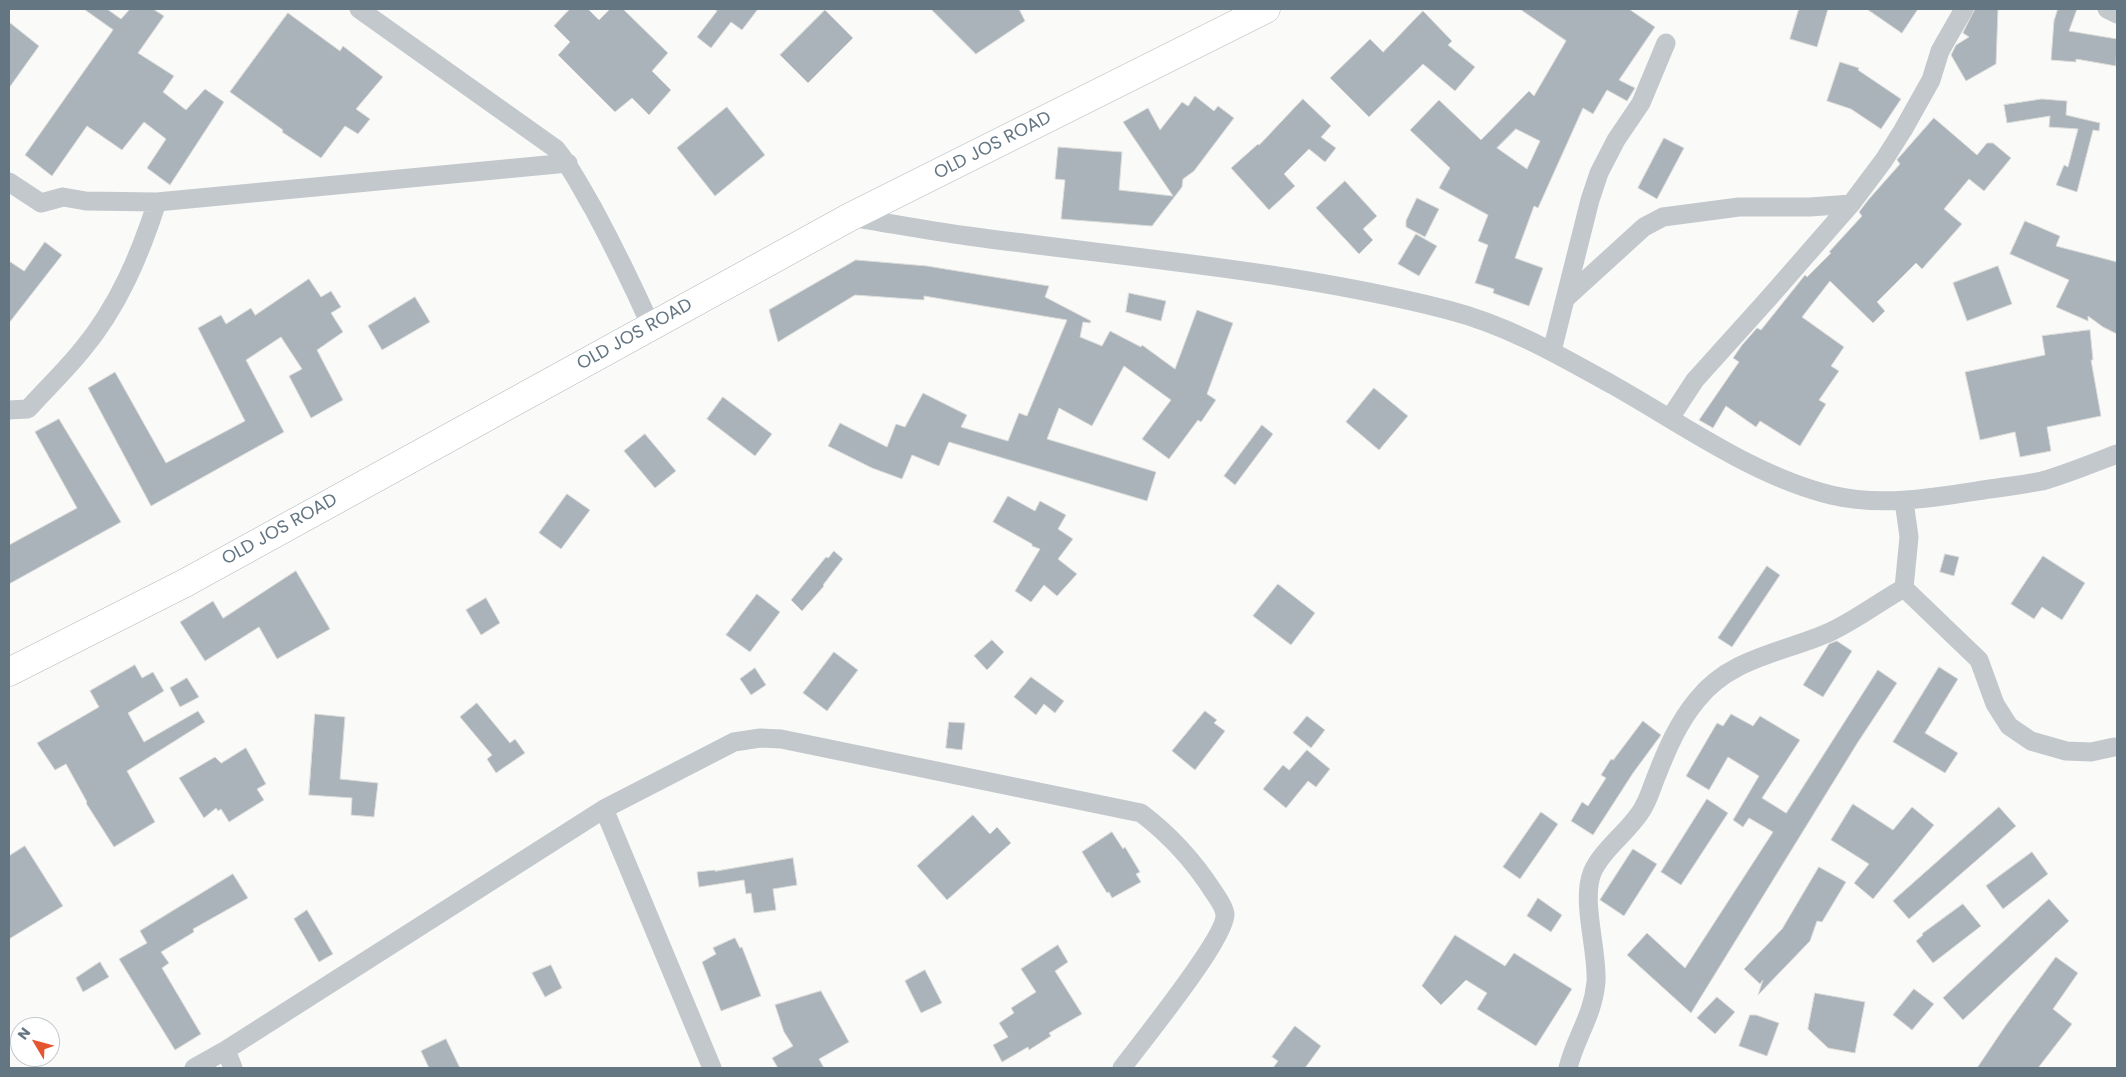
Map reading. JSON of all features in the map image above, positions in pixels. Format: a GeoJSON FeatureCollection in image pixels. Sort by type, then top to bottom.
{"type":"FeatureCollection","features":[{"type":"Feature","properties":{"kind":"main road","name":"OLD JOS ROAD"},"geometry":{"type":"LineString","coordinates":[[9,672],[185,583],[850,217],[1266,9]]}},
{"type":"Feature","properties":{"kind":"street"},"geometry":{"type":"LineString","coordinates":[[359,9],[556,149],[568,163],[623,265],[651,326]]}},
{"type":"Feature","properties":{"kind":"street"},"geometry":{"type":"LineString","coordinates":[[1670,418],[1695,380],[1851,204],[1903,130],[1931,80],[1940,51],[1964,9]]}},
{"type":"Feature","properties":{"kind":"street"},"geometry":{"type":"LineString","coordinates":[[2107,9],[2117,14]]}},
{"type":"Feature","properties":{"kind":"street"},"geometry":{"type":"LineString","coordinates":[[1552,351],[1590,200],[1600,173],[1616,140],[1641,103],[1666,43]]}},
{"type":"Feature","properties":{"kind":"street"},"geometry":{"type":"LineString","coordinates":[[9,182],[41,203],[63,197],[86,201],[157,202],[568,163]]}},
{"type":"Feature","properties":{"kind":"street"},"geometry":{"type":"LineString","coordinates":[[9,410],[28,409],[83,349],[121,293],[144,243],[157,202]]}},
{"type":"Feature","properties":{"kind":"street"},"geometry":{"type":"LineString","coordinates":[[1565,300],[1644,227],[1664,217],[1739,207],[1851,204]]}},
{"type":"Feature","properties":{"kind":"street"},"geometry":{"type":"LineString","coordinates":[[850,217],[965,236],[1227,267],[1386,294],[1461,314],[1493,324],[1552,351],[1704,439],[1772,474],[1829,494],[1855,499],[1904,501],[2043,480],[2117,454]]}},
{"type":"Feature","properties":{"kind":"street"},"geometry":{"type":"LineString","coordinates":[[1904,501],[1909,537],[1904,588]]}},
{"type":"Feature","properties":{"kind":"street"},"geometry":{"type":"LineString","coordinates":[[1904,588],[1978,660],[1995,704],[2009,726],[2032,740],[2066,751],[2091,752],[2116,747]]}},
{"type":"Feature","properties":{"kind":"street"},"geometry":{"type":"LineString","coordinates":[[1568,1068],[1589,1018],[1596,982],[1589,894],[1592,873],[1618,838],[1639,816],[1649,798],[1665,755],[1680,724],[1698,699],[1714,683],[1738,666],[1769,652],[1830,632],[1904,588]]}},
{"type":"Feature","properties":{"kind":"street"},"geometry":{"type":"LineString","coordinates":[[194,1068],[226,1050],[604,809],[734,742],[760,738],[781,739],[1141,813],[1162,829],[1194,864],[1218,899],[1225,912],[1225,922],[1222,930],[1204,957],[1122,1068]]}},
{"type":"Feature","properties":{"kind":"street"},"geometry":{"type":"LineString","coordinates":[[604,809],[712,1068]]}},
{"type":"Feature","properties":{"kind":"street"},"geometry":{"type":"LineString","coordinates":[[226,1050],[233,1068]]}},
{"type":"Feature","properties":{"kind":"building"},"geometry":{"type":"Polygon","coordinates":[[[84,9],[107,9],[121,19],[130,9],[153,9],[164,16],[138,53],[174,76],[163,92],[186,110],[205,89],[224,102],[170,185],[147,168],[166,139],[144,122],[122,150],[87,126],[52,176],[25,155],[113,30],[84,9]]]}},
{"type":"Feature","properties":{"kind":"building"},"geometry":{"type":"Polygon","coordinates":[[[570,9],[588,9],[599,20],[610,9],[623,9],[668,53],[652,71],[671,90],[649,115],[632,98],[615,112],[558,55],[570,42],[554,26],[570,9]]]}},
{"type":"Feature","properties":{"kind":"building"},"geometry":{"type":"Polygon","coordinates":[[[714,9],[758,9],[742,30],[731,22],[711,48],[697,37],[717,11],[714,9]]]}},
{"type":"Feature","properties":{"kind":"building"},"geometry":{"type":"Polygon","coordinates":[[[931,9],[1019,9],[1025,21],[976,54],[931,9]]]}},
{"type":"Feature","properties":{"kind":"building"},"geometry":{"type":"Polygon","coordinates":[[[1520,9],[1629,9],[1655,27],[1619,80],[1635,88],[1627,101],[1607,90],[1593,114],[1583,108],[1538,208],[1534,206],[1515,258],[1543,268],[1529,306],[1493,293],[1494,289],[1475,283],[1488,245],[1478,241],[1488,215],[1439,188],[1450,168],[1410,130],[1439,100],[1481,140],[1529,91],[1534,96],[1566,41],[1520,9]],[[1516,129],[1497,148],[1527,169],[1540,141],[1516,129]]]}},
{"type":"Feature","properties":{"kind":"building"},"geometry":{"type":"Polygon","coordinates":[[[1799,9],[1828,9],[1817,47],[1790,39],[1799,9]]]}},
{"type":"Feature","properties":{"kind":"building"},"geometry":{"type":"Polygon","coordinates":[[[1867,9],[1918,9],[1902,33],[1867,9]]]}},
{"type":"Feature","properties":{"kind":"building"},"geometry":{"type":"Polygon","coordinates":[[[1975,9],[1998,9],[1996,64],[1966,81],[1951,55],[1956,45],[1969,37],[1963,33],[1975,9]]]}},
{"type":"Feature","properties":{"kind":"building"},"geometry":{"type":"Polygon","coordinates":[[[2058,9],[2077,9],[2069,31],[2117,39],[2116,66],[2076,59],[2076,62],[2051,60],[2054,21],[2058,9]]]}},
{"type":"Feature","properties":{"kind":"building"},"geometry":{"type":"Polygon","coordinates":[[[825,10],[853,38],[808,83],[780,55],[825,10]]]}},
{"type":"Feature","properties":{"kind":"building"},"geometry":{"type":"Polygon","coordinates":[[[1423,11],[1452,41],[1448,45],[1475,67],[1455,91],[1423,64],[1369,117],[1330,78],[1370,39],[1383,52],[1423,11]]]}},
{"type":"Feature","properties":{"kind":"building"},"geometry":{"type":"Polygon","coordinates":[[[288,13],[340,51],[343,46],[383,77],[356,109],[370,119],[358,134],[345,126],[321,158],[282,132],[283,130],[230,92],[288,13]]]}},
{"type":"Feature","properties":{"kind":"building"},"geometry":{"type":"Polygon","coordinates":[[[9,22],[39,46],[9,88],[9,22]]]}},
{"type":"Feature","properties":{"kind":"building"},"geometry":{"type":"Polygon","coordinates":[[[1840,62],[1859,68],[1858,70],[1901,99],[1881,129],[1851,109],[1827,101],[1840,62]]]}},
{"type":"Feature","properties":{"kind":"building"},"geometry":{"type":"Polygon","coordinates":[[[1195,96],[1214,111],[1218,106],[1234,118],[1194,171],[1183,179],[1182,187],[1152,226],[1061,219],[1065,180],[1055,179],[1058,147],[1122,152],[1119,190],[1173,196],[1123,122],[1148,108],[1160,130],[1182,102],[1188,106],[1195,96]]]}},
{"type":"Feature","properties":{"kind":"building"},"geometry":{"type":"Polygon","coordinates":[[[1303,99],[1331,126],[1321,137],[1336,148],[1325,162],[1309,149],[1284,174],[1295,186],[1269,210],[1231,168],[1259,145],[1303,99]]]}},
{"type":"Feature","properties":{"kind":"building"},"geometry":{"type":"Polygon","coordinates":[[[2042,99],[2067,101],[2066,115],[2100,123],[2099,131],[2093,130],[2077,192],[2056,185],[2064,165],[2068,167],[2078,129],[2049,127],[2050,116],[2007,123],[2004,105],[2042,99]]]}},
{"type":"Feature","properties":{"kind":"building"},"geometry":{"type":"Polygon","coordinates":[[[727,107],[765,155],[715,196],[677,148],[727,107]]]}},
{"type":"Feature","properties":{"kind":"building"},"geometry":{"type":"Polygon","coordinates":[[[1934,118],[1977,155],[1987,143],[1993,143],[2011,158],[1984,191],[1969,179],[1944,209],[1962,224],[1922,269],[1916,263],[1877,302],[1885,311],[1873,323],[1830,281],[1802,317],[1844,347],[1831,366],[1839,371],[1819,400],[1826,404],[1800,446],[1760,421],[1756,427],[1726,406],[1713,428],[1699,420],[1739,362],[1733,358],[1742,345],[1757,328],[1761,330],[1805,275],[1807,277],[1831,253],[1829,252],[1862,216],[1859,212],[1869,199],[1900,164],[1897,160],[1934,118]]]}},
{"type":"Feature","properties":{"kind":"building"},"geometry":{"type":"Polygon","coordinates":[[[1664,138],[1684,148],[1657,199],[1638,188],[1664,138]]]}},
{"type":"Feature","properties":{"kind":"building"},"geometry":{"type":"Polygon","coordinates":[[[1345,181],[1377,216],[1363,229],[1373,240],[1359,254],[1316,208],[1345,181]]]}},
{"type":"Feature","properties":{"kind":"building"},"geometry":{"type":"Polygon","coordinates":[[[1417,198],[1439,209],[1425,237],[1406,227],[1406,221],[1417,198]]]}},
{"type":"Feature","properties":{"kind":"building"},"geometry":{"type":"Polygon","coordinates":[[[2025,221],[2060,236],[2056,246],[2117,262],[2117,334],[2088,316],[2088,321],[2056,307],[2069,280],[2010,254],[2025,221]]]}},
{"type":"Feature","properties":{"kind":"building"},"geometry":{"type":"Polygon","coordinates":[[[1416,234],[1437,246],[1419,276],[1398,264],[1416,234]]]}},
{"type":"Feature","properties":{"kind":"building"},"geometry":{"type":"Polygon","coordinates":[[[45,242],[62,255],[9,323],[9,261],[24,271],[45,242]]]}},
{"type":"Feature","properties":{"kind":"building"},"geometry":{"type":"Polygon","coordinates":[[[856,260],[927,266],[1049,286],[1045,297],[1091,321],[1090,323],[1083,322],[1080,337],[1102,346],[1110,331],[1141,347],[1142,345],[1175,369],[1197,310],[1233,323],[1207,394],[1216,400],[1201,422],[1198,420],[1169,459],[1142,439],[1171,400],[1124,366],[1092,426],[1059,408],[1047,439],[1156,472],[1147,501],[949,442],[939,466],[912,455],[902,479],[872,468],[828,446],[840,423],[887,447],[896,424],[905,427],[923,393],[967,415],[961,427],[1008,441],[1019,413],[1027,416],[1067,320],[924,296],[924,300],[855,295],[778,342],[769,310],[856,260]]]}},
{"type":"Feature","properties":{"kind":"building"},"geometry":{"type":"Polygon","coordinates":[[[1998,266],[2012,304],[1967,321],[1953,283],[1998,266]]]}},
{"type":"Feature","properties":{"kind":"building"},"geometry":{"type":"Polygon","coordinates":[[[309,279],[321,297],[331,291],[341,307],[331,313],[343,332],[317,350],[343,400],[311,418],[289,376],[302,369],[281,337],[246,360],[284,432],[151,506],[88,388],[115,372],[166,463],[245,421],[198,328],[221,315],[226,324],[251,308],[255,315],[309,279]]]}},
{"type":"Feature","properties":{"kind":"building"},"geometry":{"type":"Polygon","coordinates":[[[1129,293],[1166,301],[1161,321],[1126,312],[1129,293]]]}},
{"type":"Feature","properties":{"kind":"building"},"geometry":{"type":"Polygon","coordinates":[[[415,297],[430,322],[382,350],[368,326],[415,297]]]}},
{"type":"Feature","properties":{"kind":"building"},"geometry":{"type":"Polygon","coordinates":[[[2090,330],[2093,360],[2091,360],[2101,416],[2047,427],[2051,451],[2020,457],[2015,432],[1980,440],[1965,372],[2045,355],[2042,336],[2090,330]]]}},
{"type":"Feature","properties":{"kind":"building"},"geometry":{"type":"Polygon","coordinates":[[[1374,388],[1408,416],[1379,450],[1346,422],[1374,388]]]}},
{"type":"Feature","properties":{"kind":"building"},"geometry":{"type":"Polygon","coordinates":[[[723,397],[772,434],[755,456],[707,419],[723,397]]]}},
{"type":"Feature","properties":{"kind":"building"},"geometry":{"type":"Polygon","coordinates":[[[59,419],[121,522],[9,584],[9,545],[77,508],[35,432],[59,419]]]}},
{"type":"Feature","properties":{"kind":"building"},"geometry":{"type":"Polygon","coordinates":[[[1262,425],[1273,434],[1235,485],[1224,476],[1262,425]]]}},
{"type":"Feature","properties":{"kind":"building"},"geometry":{"type":"Polygon","coordinates":[[[645,434],[676,471],[655,488],[624,451],[645,434]]]}},
{"type":"Feature","properties":{"kind":"building"},"geometry":{"type":"Polygon","coordinates":[[[567,494],[590,510],[561,549],[539,533],[567,494]]]}},
{"type":"Feature","properties":{"kind":"building"},"geometry":{"type":"Polygon","coordinates":[[[1008,496],[1035,511],[1040,501],[1066,515],[1058,529],[1073,539],[1058,559],[1077,574],[1057,596],[1044,585],[1031,602],[1015,591],[1040,549],[993,522],[1008,496]]]}},
{"type":"Feature","properties":{"kind":"building"},"geometry":{"type":"Polygon","coordinates":[[[834,551],[843,559],[824,586],[802,611],[791,600],[826,557],[828,558],[834,551]]]}},
{"type":"Feature","properties":{"kind":"building"},"geometry":{"type":"Polygon","coordinates":[[[1945,554],[1959,557],[1954,576],[1940,572],[1945,554]]]}},
{"type":"Feature","properties":{"kind":"building"},"geometry":{"type":"Polygon","coordinates":[[[2043,556],[2085,583],[2062,620],[2042,607],[2034,619],[2011,604],[2043,556]]]}},
{"type":"Feature","properties":{"kind":"building"},"geometry":{"type":"Polygon","coordinates":[[[1767,566],[1780,575],[1732,647],[1718,638],[1767,566]]]}},
{"type":"Feature","properties":{"kind":"building"},"geometry":{"type":"Polygon","coordinates":[[[296,571],[330,629],[277,659],[259,627],[205,661],[180,622],[213,601],[223,618],[296,571]]]}},
{"type":"Feature","properties":{"kind":"building"},"geometry":{"type":"Polygon","coordinates":[[[1278,584],[1315,613],[1291,645],[1253,616],[1278,584]]]}},
{"type":"Feature","properties":{"kind":"building"},"geometry":{"type":"Polygon","coordinates":[[[757,594],[780,612],[750,652],[726,635],[757,594]]]}},
{"type":"Feature","properties":{"kind":"building"},"geometry":{"type":"Polygon","coordinates":[[[486,598],[500,623],[481,635],[466,610],[486,598]]]}},
{"type":"Feature","properties":{"kind":"building"},"geometry":{"type":"Polygon","coordinates":[[[992,640],[1004,652],[987,670],[974,656],[992,640]]]}},
{"type":"Feature","properties":{"kind":"building"},"geometry":{"type":"Polygon","coordinates":[[[1837,641],[1852,651],[1823,697],[1803,685],[1829,644],[1837,641]]]}},
{"type":"Feature","properties":{"kind":"building"},"geometry":{"type":"Polygon","coordinates":[[[834,652],[858,670],[827,711],[803,693],[834,652]]]}},
{"type":"Feature","properties":{"kind":"building"},"geometry":{"type":"Polygon","coordinates":[[[135,665],[142,678],[153,672],[164,691],[128,713],[144,742],[198,711],[205,722],[127,771],[155,822],[114,847],[86,803],[66,764],[55,770],[37,743],[99,707],[90,691],[135,665]]]}},
{"type":"Feature","properties":{"kind":"building"},"geometry":{"type":"Polygon","coordinates":[[[1939,667],[1958,679],[1925,733],[1958,753],[1945,773],[1893,742],[1939,667]]]}},
{"type":"Feature","properties":{"kind":"building"},"geometry":{"type":"Polygon","coordinates":[[[755,668],[766,685],[751,695],[740,679],[755,668]]]}},
{"type":"Feature","properties":{"kind":"building"},"geometry":{"type":"Polygon","coordinates":[[[1878,670],[1897,683],[1858,742],[1691,1013],[1627,955],[1647,933],[1685,968],[1773,832],[1749,818],[1743,827],[1733,820],[1759,776],[1728,757],[1709,790],[1686,776],[1717,723],[1723,726],[1731,714],[1753,726],[1760,716],[1800,740],[1762,798],[1786,813],[1878,670]]]}},
{"type":"Feature","properties":{"kind":"building"},"geometry":{"type":"Polygon","coordinates":[[[1031,677],[1064,701],[1055,713],[1044,704],[1036,715],[1014,697],[1031,677]]]}},
{"type":"Feature","properties":{"kind":"building"},"geometry":{"type":"Polygon","coordinates":[[[187,678],[199,697],[180,707],[170,688],[187,678]]]}},
{"type":"Feature","properties":{"kind":"building"},"geometry":{"type":"Polygon","coordinates":[[[477,703],[510,743],[515,739],[525,753],[496,773],[487,759],[492,755],[460,717],[477,703]]]}},
{"type":"Feature","properties":{"kind":"building"},"geometry":{"type":"Polygon","coordinates":[[[1205,711],[1217,720],[1214,723],[1225,731],[1195,770],[1172,751],[1205,711]]]}},
{"type":"Feature","properties":{"kind":"building"},"geometry":{"type":"Polygon","coordinates":[[[315,714],[345,717],[340,779],[378,783],[374,817],[351,815],[352,798],[309,795],[315,714]]]}},
{"type":"Feature","properties":{"kind":"building"},"geometry":{"type":"Polygon","coordinates":[[[1307,716],[1325,730],[1311,748],[1293,733],[1307,716]]]}},
{"type":"Feature","properties":{"kind":"building"},"geometry":{"type":"Polygon","coordinates":[[[1643,721],[1661,735],[1633,773],[1593,835],[1571,821],[1582,802],[1588,806],[1606,778],[1601,775],[1611,759],[1613,760],[1643,721]]]}},
{"type":"Feature","properties":{"kind":"building"},"geometry":{"type":"Polygon","coordinates":[[[949,722],[965,723],[962,750],[946,748],[949,722]]]}},
{"type":"Feature","properties":{"kind":"building"},"geometry":{"type":"Polygon","coordinates":[[[246,748],[266,784],[257,789],[264,800],[229,822],[221,809],[218,811],[216,808],[204,818],[179,778],[215,757],[221,763],[246,748]]]}},
{"type":"Feature","properties":{"kind":"building"},"geometry":{"type":"Polygon","coordinates":[[[1307,750],[1330,769],[1316,787],[1308,781],[1286,808],[1263,789],[1283,765],[1289,770],[1307,750]]]}},
{"type":"Feature","properties":{"kind":"building"},"geometry":{"type":"Polygon","coordinates":[[[1707,799],[1728,813],[1681,885],[1661,872],[1707,799]]]}},
{"type":"Feature","properties":{"kind":"building"},"geometry":{"type":"Polygon","coordinates":[[[1853,804],[1893,830],[1912,807],[1934,825],[1873,899],[1854,883],[1869,864],[1831,840],[1853,804]]]}},
{"type":"Feature","properties":{"kind":"building"},"geometry":{"type":"Polygon","coordinates":[[[1999,807],[2016,826],[1909,919],[1893,901],[1999,807]]]}},
{"type":"Feature","properties":{"kind":"building"},"geometry":{"type":"Polygon","coordinates":[[[1541,812],[1558,824],[1520,879],[1503,867],[1541,812]]]}},
{"type":"Feature","properties":{"kind":"building"},"geometry":{"type":"Polygon","coordinates":[[[973,815],[990,834],[997,827],[1011,843],[947,900],[917,866],[973,815]]]}},
{"type":"Feature","properties":{"kind":"building"},"geometry":{"type":"Polygon","coordinates":[[[1112,832],[1123,849],[1125,847],[1140,872],[1136,874],[1141,882],[1112,898],[1082,852],[1112,832]]]}},
{"type":"Feature","properties":{"kind":"building"},"geometry":{"type":"Polygon","coordinates":[[[25,846],[63,906],[9,939],[9,856],[25,846]]]}},
{"type":"Feature","properties":{"kind":"building"},"geometry":{"type":"Polygon","coordinates":[[[1633,849],[1657,864],[1624,916],[1600,900],[1633,849]]]}},
{"type":"Feature","properties":{"kind":"building"},"geometry":{"type":"Polygon","coordinates":[[[2032,852],[2048,874],[2003,909],[1986,886],[2032,852]]]}},
{"type":"Feature","properties":{"kind":"building"},"geometry":{"type":"Polygon","coordinates":[[[793,858],[797,885],[773,889],[776,910],[754,913],[751,893],[746,894],[744,880],[699,887],[697,872],[715,871],[793,858]]]}},
{"type":"Feature","properties":{"kind":"building"},"geometry":{"type":"Polygon","coordinates":[[[1819,867],[1846,882],[1822,922],[1817,921],[1810,941],[1758,995],[1763,980],[1760,984],[1744,969],[1782,929],[1819,867]]]}},
{"type":"Feature","properties":{"kind":"building"},"geometry":{"type":"Polygon","coordinates":[[[233,874],[248,898],[193,929],[194,932],[161,952],[169,963],[162,968],[201,1034],[175,1050],[119,959],[147,943],[140,931],[233,874]]]}},
{"type":"Feature","properties":{"kind":"building"},"geometry":{"type":"Polygon","coordinates":[[[1538,898],[1562,915],[1551,932],[1527,916],[1538,898]]]}},
{"type":"Feature","properties":{"kind":"building"},"geometry":{"type":"Polygon","coordinates":[[[2049,899],[2069,921],[1963,1020],[1943,998],[2049,899]]]}},
{"type":"Feature","properties":{"kind":"building"},"geometry":{"type":"Polygon","coordinates":[[[1963,904],[1981,926],[1933,963],[1916,941],[1922,934],[1963,904]]]}},
{"type":"Feature","properties":{"kind":"building"},"geometry":{"type":"Polygon","coordinates":[[[307,910],[333,954],[319,962],[294,919],[307,910]]]}},
{"type":"Feature","properties":{"kind":"building"},"geometry":{"type":"Polygon","coordinates":[[[1455,935],[1505,966],[1514,953],[1572,989],[1536,1046],[1477,1009],[1487,993],[1466,980],[1441,1005],[1422,986],[1455,935]]]}},
{"type":"Feature","properties":{"kind":"building"},"geometry":{"type":"Polygon","coordinates":[[[735,938],[740,948],[742,947],[761,996],[721,1011],[702,962],[716,954],[713,948],[735,938]]]}},
{"type":"Feature","properties":{"kind":"building"},"geometry":{"type":"Polygon","coordinates":[[[1058,945],[1068,962],[1055,971],[1082,1014],[1049,1033],[1051,1036],[1029,1050],[1028,1047],[1002,1062],[993,1045],[1008,1037],[999,1023],[1014,1013],[1011,1008],[1036,992],[1021,969],[1058,945]]]}},
{"type":"Feature","properties":{"kind":"building"},"geometry":{"type":"Polygon","coordinates":[[[2056,957],[2078,973],[2053,1009],[2072,1024],[2038,1068],[1977,1068],[2006,1025],[2056,957]]]}},
{"type":"Feature","properties":{"kind":"building"},"geometry":{"type":"Polygon","coordinates":[[[100,962],[109,977],[83,992],[76,978],[100,962]]]}},
{"type":"Feature","properties":{"kind":"building"},"geometry":{"type":"Polygon","coordinates":[[[551,965],[562,988],[545,997],[532,973],[551,965]]]}},
{"type":"Feature","properties":{"kind":"building"},"geometry":{"type":"Polygon","coordinates":[[[925,970],[942,1003],[921,1013],[905,981],[925,970]]]}},
{"type":"Feature","properties":{"kind":"building"},"geometry":{"type":"Polygon","coordinates":[[[1914,989],[1934,1004],[1912,1030],[1893,1015],[1914,989]]]}},
{"type":"Feature","properties":{"kind":"building"},"geometry":{"type":"Polygon","coordinates":[[[821,991],[849,1042],[819,1059],[824,1068],[778,1068],[772,1058],[793,1046],[784,1032],[775,1005],[821,991]]]}},
{"type":"Feature","properties":{"kind":"building"},"geometry":{"type":"Polygon","coordinates":[[[1815,993],[1865,1002],[1855,1053],[1828,1048],[1808,1029],[1815,993]]]}},
{"type":"Feature","properties":{"kind":"building"},"geometry":{"type":"Polygon","coordinates":[[[1717,997],[1735,1012],[1715,1034],[1697,1018],[1717,997]]]}},
{"type":"Feature","properties":{"kind":"building"},"geometry":{"type":"Polygon","coordinates":[[[1750,1015],[1756,1015],[1779,1023],[1767,1056],[1739,1046],[1750,1015]]]}},
{"type":"Feature","properties":{"kind":"building"},"geometry":{"type":"Polygon","coordinates":[[[1295,1026],[1321,1046],[1305,1068],[1273,1068],[1278,1061],[1272,1057],[1295,1026]]]}},
{"type":"Feature","properties":{"kind":"building"},"geometry":{"type":"Polygon","coordinates":[[[446,1039],[460,1068],[429,1068],[421,1051],[446,1039]]]}}]}
